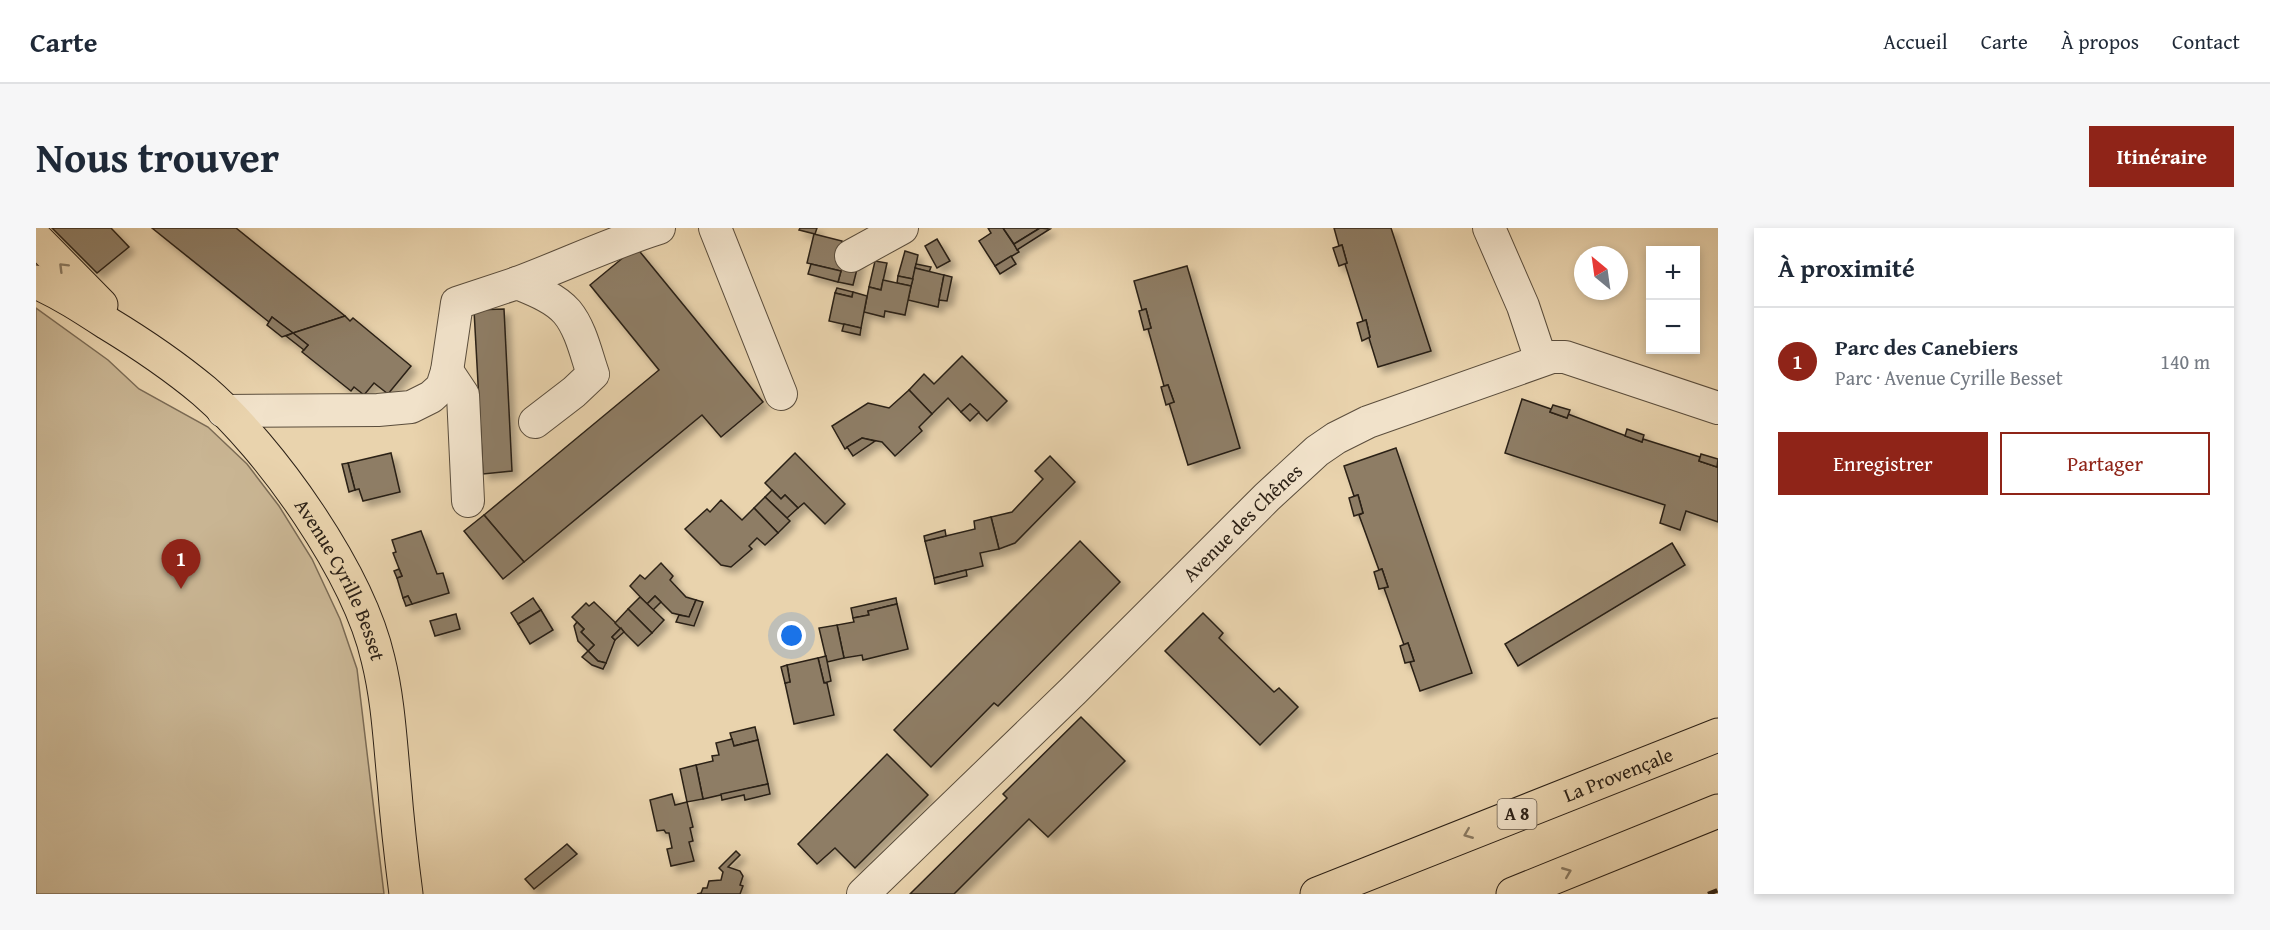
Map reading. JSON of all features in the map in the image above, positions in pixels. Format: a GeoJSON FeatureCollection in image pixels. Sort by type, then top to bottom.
{"type":"FeatureCollection","features":[{"type":"Feature","properties":{"kind":"main road","name":"Avenue Cyrille Besset"},"geometry":{"type":"LineString","coordinates":[[36,239],[133,339]]}},
{"type":"Feature","properties":{"kind":"main road","name":"Avenue Cyrille Besset"},"geometry":{"type":"LineString","coordinates":[[36,282],[73,301],[133,339],[204,391],[252,441],[301,503],[343,571],[368,625],[378,657],[387,706],[406,894]]}},
{"type":"Feature","properties":{"kind":"main road","name":"La Provençale"},"geometry":{"type":"LineString","coordinates":[[1317,894],[1718,735]]}},
{"type":"Feature","properties":{"kind":"main road"},"geometry":{"type":"LineString","coordinates":[[1513,894],[1718,811]]}},
{"type":"Feature","properties":{"kind":"street"},"geometry":{"type":"LineString","coordinates":[[223,411],[378,410],[411,407],[432,397],[442,387],[447,371],[457,303],[517,283],[573,262],[629,237],[659,228]]}},
{"type":"Feature","properties":{"kind":"street"},"geometry":{"type":"LineString","coordinates":[[716,228],[781,394]]}},
{"type":"Feature","properties":{"kind":"street"},"geometry":{"type":"LineString","coordinates":[[851,256],[902,228]]}},
{"type":"Feature","properties":{"kind":"street"},"geometry":{"type":"LineString","coordinates":[[1489,228],[1523,306],[1542,360]]}},
{"type":"Feature","properties":{"kind":"street"},"geometry":{"type":"LineString","coordinates":[[517,283],[543,294],[566,312],[580,337],[592,374],[535,422]]}},
{"type":"Feature","properties":{"kind":"street","name":"Avenue des Chênes"},"geometry":{"type":"LineString","coordinates":[[863,894],[1267,497],[1336,438],[1368,422],[1552,357],[1565,357],[1718,408]]}},
{"type":"Feature","properties":{"kind":"street"},"geometry":{"type":"LineString","coordinates":[[447,371],[463,396],[468,501]]}},
{"type":"Feature","properties":{"kind":"shaded area"},"geometry":{"type":"Polygon","coordinates":[[[36,308],[108,360],[139,389],[208,427],[247,464],[279,506],[312,559],[340,619],[357,669],[384,894],[36,894],[36,308]]]}},
{"type":"Feature","properties":{"kind":"building"},"geometry":{"type":"Polygon","coordinates":[[[52,228],[111,228],[129,247],[97,273],[52,228]]]}},
{"type":"Feature","properties":{"kind":"building"},"geometry":{"type":"Polygon","coordinates":[[[152,228],[236,228],[345,316],[293,333],[272,317],[269,322],[152,228]]]}},
{"type":"Feature","properties":{"kind":"building"},"geometry":{"type":"Polygon","coordinates":[[[800,228],[817,228],[815,234],[799,230],[800,228]]]}},
{"type":"Feature","properties":{"kind":"building"},"geometry":{"type":"Polygon","coordinates":[[[988,228],[1003,228],[1019,252],[995,266],[979,241],[991,233],[988,228]]]}},
{"type":"Feature","properties":{"kind":"building"},"geometry":{"type":"Polygon","coordinates":[[[1003,228],[1040,228],[1014,244],[1003,228]]]}},
{"type":"Feature","properties":{"kind":"building"},"geometry":{"type":"Polygon","coordinates":[[[1040,228],[1050,229],[1017,250],[1014,244],[1040,228]]]}},
{"type":"Feature","properties":{"kind":"building"},"geometry":{"type":"Polygon","coordinates":[[[1334,228],[1391,228],[1431,351],[1378,367],[1366,320],[1363,321],[1345,264],[1347,263],[1342,245],[1339,246],[1334,228]]]}},
{"type":"Feature","properties":{"kind":"building"},"geometry":{"type":"Polygon","coordinates":[[[814,234],[842,241],[839,256],[859,261],[853,285],[838,282],[841,271],[807,263],[814,234]]]}},
{"type":"Feature","properties":{"kind":"building"},"geometry":{"type":"Polygon","coordinates":[[[937,239],[950,261],[937,268],[925,246],[937,239]]]}},
{"type":"Feature","properties":{"kind":"building"},"geometry":{"type":"Polygon","coordinates":[[[1342,245],[1347,263],[1339,266],[1333,248],[1342,245]]]}},
{"type":"Feature","properties":{"kind":"building"},"geometry":{"type":"Polygon","coordinates":[[[636,247],[763,402],[721,437],[702,415],[524,562],[484,515],[659,370],[590,285],[636,247]]]}},
{"type":"Feature","properties":{"kind":"building"},"geometry":{"type":"Polygon","coordinates":[[[905,251],[918,255],[913,279],[898,276],[905,251]]]}},
{"type":"Feature","properties":{"kind":"building"},"geometry":{"type":"Polygon","coordinates":[[[1011,256],[1016,264],[1000,274],[995,266],[1011,256]]]}},
{"type":"Feature","properties":{"kind":"building"},"geometry":{"type":"Polygon","coordinates":[[[875,261],[887,263],[881,290],[869,287],[875,261]]]}},
{"type":"Feature","properties":{"kind":"building"},"geometry":{"type":"Polygon","coordinates":[[[811,264],[841,271],[838,282],[808,274],[811,264]]]}},
{"type":"Feature","properties":{"kind":"building"},"geometry":{"type":"Polygon","coordinates":[[[916,264],[931,267],[929,272],[915,268],[916,264]]]}},
{"type":"Feature","properties":{"kind":"building"},"geometry":{"type":"Polygon","coordinates":[[[1187,266],[1240,448],[1188,465],[1169,403],[1174,402],[1168,385],[1164,386],[1148,329],[1151,328],[1146,309],[1142,310],[1134,281],[1187,266]]]}},
{"type":"Feature","properties":{"kind":"building"},"geometry":{"type":"Polygon","coordinates":[[[915,268],[944,275],[938,307],[908,300],[915,268]]]}},
{"type":"Feature","properties":{"kind":"building"},"geometry":{"type":"Polygon","coordinates":[[[944,275],[952,277],[947,301],[939,300],[944,275]]]}},
{"type":"Feature","properties":{"kind":"building"},"geometry":{"type":"Polygon","coordinates":[[[898,276],[913,279],[911,286],[897,283],[898,276]]]}},
{"type":"Feature","properties":{"kind":"building"},"geometry":{"type":"Polygon","coordinates":[[[883,280],[911,286],[905,315],[885,311],[884,317],[864,312],[869,287],[881,290],[883,280]]]}},
{"type":"Feature","properties":{"kind":"building"},"geometry":{"type":"Polygon","coordinates":[[[837,288],[853,292],[852,297],[835,293],[837,288]]]}},
{"type":"Feature","properties":{"kind":"building"},"geometry":{"type":"Polygon","coordinates":[[[853,292],[867,296],[861,328],[829,321],[835,293],[852,297],[853,292]]]}},
{"type":"Feature","properties":{"kind":"building"},"geometry":{"type":"Polygon","coordinates":[[[504,309],[512,471],[483,474],[474,310],[504,309]]]}},
{"type":"Feature","properties":{"kind":"building"},"geometry":{"type":"Polygon","coordinates":[[[1146,309],[1151,328],[1144,330],[1139,311],[1146,309]]]}},
{"type":"Feature","properties":{"kind":"building"},"geometry":{"type":"Polygon","coordinates":[[[345,316],[350,321],[353,318],[411,366],[388,394],[374,383],[364,395],[354,387],[351,391],[302,352],[308,345],[293,333],[345,316]]]}},
{"type":"Feature","properties":{"kind":"building"},"geometry":{"type":"Polygon","coordinates":[[[272,317],[293,333],[282,337],[267,325],[272,317]]]}},
{"type":"Feature","properties":{"kind":"building"},"geometry":{"type":"Polygon","coordinates":[[[1366,320],[1370,337],[1362,341],[1357,323],[1366,320]]]}},
{"type":"Feature","properties":{"kind":"building"},"geometry":{"type":"Polygon","coordinates":[[[844,324],[861,328],[860,335],[842,331],[844,324]]]}},
{"type":"Feature","properties":{"kind":"building"},"geometry":{"type":"Polygon","coordinates":[[[293,333],[308,345],[304,350],[286,336],[293,333]]]}},
{"type":"Feature","properties":{"kind":"building"},"geometry":{"type":"Polygon","coordinates":[[[962,356],[1007,401],[987,421],[970,404],[961,412],[948,398],[932,414],[909,390],[924,374],[934,384],[962,356]]]}},
{"type":"Feature","properties":{"kind":"building"},"geometry":{"type":"Polygon","coordinates":[[[1168,385],[1174,402],[1166,405],[1161,387],[1168,385]]]}},
{"type":"Feature","properties":{"kind":"building"},"geometry":{"type":"Polygon","coordinates":[[[909,390],[932,414],[919,427],[922,431],[895,456],[882,442],[862,438],[845,449],[832,426],[868,403],[889,408],[909,390]]]}},
{"type":"Feature","properties":{"kind":"building"},"geometry":{"type":"Polygon","coordinates":[[[1522,399],[1551,409],[1550,412],[1567,418],[1568,414],[1642,442],[1643,439],[1700,457],[1699,461],[1717,467],[1718,463],[1718,522],[1686,511],[1680,530],[1660,523],[1665,505],[1505,453],[1522,399]]]}},
{"type":"Feature","properties":{"kind":"building"},"geometry":{"type":"Polygon","coordinates":[[[970,404],[979,412],[970,421],[961,412],[970,404]]]}},
{"type":"Feature","properties":{"kind":"building"},"geometry":{"type":"Polygon","coordinates":[[[1553,405],[1570,410],[1567,418],[1550,412],[1553,405]]]}},
{"type":"Feature","properties":{"kind":"building"},"geometry":{"type":"Polygon","coordinates":[[[1627,429],[1644,435],[1642,442],[1625,436],[1627,429]]]}},
{"type":"Feature","properties":{"kind":"building"},"geometry":{"type":"Polygon","coordinates":[[[862,438],[875,441],[853,456],[847,447],[862,438]]]}},
{"type":"Feature","properties":{"kind":"building"},"geometry":{"type":"Polygon","coordinates":[[[1396,448],[1472,673],[1420,691],[1410,662],[1414,661],[1408,643],[1404,645],[1384,588],[1388,587],[1382,569],[1379,570],[1359,515],[1363,513],[1358,495],[1354,496],[1344,466],[1396,448]]]}},
{"type":"Feature","properties":{"kind":"building"},"geometry":{"type":"Polygon","coordinates":[[[391,453],[400,492],[363,501],[359,489],[355,490],[348,463],[391,453]]]}},
{"type":"Feature","properties":{"kind":"building"},"geometry":{"type":"Polygon","coordinates":[[[795,453],[845,504],[825,524],[804,503],[798,508],[785,495],[781,499],[765,483],[795,453]]]}},
{"type":"Feature","properties":{"kind":"building"},"geometry":{"type":"Polygon","coordinates":[[[1701,454],[1718,459],[1717,467],[1699,461],[1701,454]]]}},
{"type":"Feature","properties":{"kind":"building"},"geometry":{"type":"Polygon","coordinates":[[[1050,456],[1075,482],[1015,543],[999,549],[991,517],[1012,512],[1043,479],[1035,471],[1050,456]]]}},
{"type":"Feature","properties":{"kind":"building"},"geometry":{"type":"Polygon","coordinates":[[[348,463],[355,490],[349,492],[342,464],[348,463]]]}},
{"type":"Feature","properties":{"kind":"building"},"geometry":{"type":"Polygon","coordinates":[[[772,490],[781,499],[785,495],[798,508],[787,518],[765,497],[772,490]]]}},
{"type":"Feature","properties":{"kind":"building"},"geometry":{"type":"Polygon","coordinates":[[[1358,495],[1363,513],[1354,516],[1349,498],[1358,495]]]}},
{"type":"Feature","properties":{"kind":"building"},"geometry":{"type":"Polygon","coordinates":[[[765,497],[790,521],[778,533],[754,508],[765,497]]]}},
{"type":"Feature","properties":{"kind":"building"},"geometry":{"type":"Polygon","coordinates":[[[721,500],[742,520],[754,508],[778,533],[765,545],[757,538],[749,546],[752,549],[731,567],[721,565],[685,529],[707,509],[710,512],[721,500]]]}},
{"type":"Feature","properties":{"kind":"building"},"geometry":{"type":"Polygon","coordinates":[[[484,515],[524,562],[503,579],[464,531],[484,515]]]}},
{"type":"Feature","properties":{"kind":"building"},"geometry":{"type":"Polygon","coordinates":[[[991,517],[999,549],[980,553],[983,566],[934,578],[925,541],[975,529],[974,521],[991,517]]]}},
{"type":"Feature","properties":{"kind":"building"},"geometry":{"type":"Polygon","coordinates":[[[945,530],[946,536],[925,541],[924,536],[945,530]]]}},
{"type":"Feature","properties":{"kind":"building"},"geometry":{"type":"Polygon","coordinates":[[[421,531],[437,574],[443,573],[449,593],[412,604],[408,596],[403,598],[397,578],[402,576],[393,553],[396,552],[392,540],[421,531]]]}},
{"type":"Feature","properties":{"kind":"building"},"geometry":{"type":"Polygon","coordinates":[[[1080,541],[1120,582],[998,706],[994,703],[931,767],[894,730],[1080,541]]]}},
{"type":"Feature","properties":{"kind":"building"},"geometry":{"type":"Polygon","coordinates":[[[1672,543],[1685,565],[1518,666],[1505,644],[1672,543]]]}},
{"type":"Feature","properties":{"kind":"building"},"geometry":{"type":"Polygon","coordinates":[[[661,563],[673,576],[670,580],[686,597],[696,600],[689,617],[672,613],[655,596],[647,604],[630,586],[640,575],[645,579],[661,563]]]}},
{"type":"Feature","properties":{"kind":"building"},"geometry":{"type":"Polygon","coordinates":[[[399,569],[402,576],[397,578],[394,571],[399,569]]]}},
{"type":"Feature","properties":{"kind":"building"},"geometry":{"type":"Polygon","coordinates":[[[1382,569],[1388,587],[1379,589],[1374,572],[1382,569]]]}},
{"type":"Feature","properties":{"kind":"building"},"geometry":{"type":"Polygon","coordinates":[[[966,570],[967,576],[935,584],[934,578],[966,570]]]}},
{"type":"Feature","properties":{"kind":"building"},"geometry":{"type":"Polygon","coordinates":[[[408,596],[412,604],[406,606],[403,598],[408,596]]]}},
{"type":"Feature","properties":{"kind":"building"},"geometry":{"type":"Polygon","coordinates":[[[655,596],[661,602],[653,610],[647,604],[655,596]]]}},
{"type":"Feature","properties":{"kind":"building"},"geometry":{"type":"Polygon","coordinates":[[[640,597],[664,620],[652,633],[628,609],[640,597]]]}},
{"type":"Feature","properties":{"kind":"building"},"geometry":{"type":"Polygon","coordinates":[[[533,598],[541,610],[518,624],[511,613],[533,598]]]}},
{"type":"Feature","properties":{"kind":"building"},"geometry":{"type":"Polygon","coordinates":[[[896,598],[897,604],[868,611],[869,615],[853,618],[851,608],[896,598]]]}},
{"type":"Feature","properties":{"kind":"building"},"geometry":{"type":"Polygon","coordinates":[[[696,600],[703,602],[694,626],[676,622],[679,615],[689,617],[696,600]]]}},
{"type":"Feature","properties":{"kind":"building"},"geometry":{"type":"Polygon","coordinates":[[[594,602],[621,628],[612,637],[615,640],[606,663],[598,661],[588,651],[594,645],[581,632],[584,629],[572,617],[586,603],[589,606],[594,602]]]}},
{"type":"Feature","properties":{"kind":"building"},"geometry":{"type":"Polygon","coordinates":[[[897,604],[908,649],[863,660],[862,655],[844,658],[837,625],[854,622],[853,618],[869,615],[868,611],[897,604]]]}},
{"type":"Feature","properties":{"kind":"building"},"geometry":{"type":"Polygon","coordinates":[[[628,609],[652,633],[638,646],[615,623],[628,609]]]}},
{"type":"Feature","properties":{"kind":"building"},"geometry":{"type":"Polygon","coordinates":[[[541,610],[553,630],[530,644],[518,624],[541,610]]]}},
{"type":"Feature","properties":{"kind":"building"},"geometry":{"type":"Polygon","coordinates":[[[1203,613],[1223,633],[1219,638],[1274,692],[1279,688],[1298,707],[1260,745],[1165,651],[1203,613]]]}},
{"type":"Feature","properties":{"kind":"building"},"geometry":{"type":"Polygon","coordinates":[[[456,614],[460,629],[435,636],[430,621],[456,614]]]}},
{"type":"Feature","properties":{"kind":"building"},"geometry":{"type":"Polygon","coordinates":[[[577,622],[584,629],[581,632],[594,645],[588,651],[578,641],[574,626],[577,622]]]}},
{"type":"Feature","properties":{"kind":"building"},"geometry":{"type":"Polygon","coordinates":[[[837,625],[844,658],[827,662],[819,628],[837,625]]]}},
{"type":"Feature","properties":{"kind":"building"},"geometry":{"type":"Polygon","coordinates":[[[621,628],[624,632],[615,640],[612,637],[621,628]]]}},
{"type":"Feature","properties":{"kind":"building"},"geometry":{"type":"Polygon","coordinates":[[[1408,643],[1414,661],[1405,663],[1400,646],[1408,643]]]}},
{"type":"Feature","properties":{"kind":"building"},"geometry":{"type":"Polygon","coordinates":[[[588,651],[598,661],[606,663],[603,669],[592,665],[582,657],[588,651]]]}},
{"type":"Feature","properties":{"kind":"building"},"geometry":{"type":"Polygon","coordinates":[[[826,656],[831,681],[824,683],[818,658],[826,656]]]}},
{"type":"Feature","properties":{"kind":"building"},"geometry":{"type":"Polygon","coordinates":[[[818,658],[824,683],[827,683],[834,715],[794,724],[785,683],[790,682],[787,665],[818,658]]]}},
{"type":"Feature","properties":{"kind":"building"},"geometry":{"type":"Polygon","coordinates":[[[787,665],[790,682],[785,683],[781,667],[787,665]]]}},
{"type":"Feature","properties":{"kind":"building"},"geometry":{"type":"Polygon","coordinates":[[[1081,717],[1125,761],[1048,837],[1029,819],[954,894],[910,894],[1007,798],[1003,794],[1081,717]]]}},
{"type":"Feature","properties":{"kind":"building"},"geometry":{"type":"Polygon","coordinates":[[[755,727],[758,740],[734,746],[730,733],[755,727]]]}},
{"type":"Feature","properties":{"kind":"building"},"geometry":{"type":"Polygon","coordinates":[[[732,739],[734,746],[758,740],[768,784],[703,799],[696,765],[713,761],[712,756],[719,755],[716,743],[732,739]]]}},
{"type":"Feature","properties":{"kind":"building"},"geometry":{"type":"Polygon","coordinates":[[[887,754],[928,795],[855,868],[835,848],[817,864],[798,844],[887,754]]]}},
{"type":"Feature","properties":{"kind":"building"},"geometry":{"type":"Polygon","coordinates":[[[696,765],[703,799],[687,802],[680,769],[696,765]]]}},
{"type":"Feature","properties":{"kind":"building"},"geometry":{"type":"Polygon","coordinates":[[[768,784],[770,794],[745,800],[744,795],[722,800],[721,794],[768,784]]]}},
{"type":"Feature","properties":{"kind":"building"},"geometry":{"type":"Polygon","coordinates":[[[672,794],[675,805],[687,802],[693,827],[690,828],[693,841],[689,842],[694,861],[671,866],[667,849],[672,848],[669,833],[664,830],[657,831],[650,800],[672,794]]]}},
{"type":"Feature","properties":{"kind":"building"},"geometry":{"type":"Polygon","coordinates":[[[567,844],[577,854],[534,889],[525,879],[567,844]]]}},
{"type":"Feature","properties":{"kind":"building"},"geometry":{"type":"Polygon","coordinates":[[[736,851],[740,855],[728,867],[740,871],[743,876],[740,894],[697,894],[701,893],[703,888],[707,888],[709,881],[721,880],[723,872],[719,868],[736,851]]]}},
{"type":"Feature","properties":{"kind":"railway"},"geometry":{"type":"LineString","coordinates":[[1708,894],[1718,890]]}},
{"type":"Feature","properties":{"kind":"place","name":"Parc des Canebiers"},"geometry":{"type":"Point","coordinates":[181,589]}}]}
